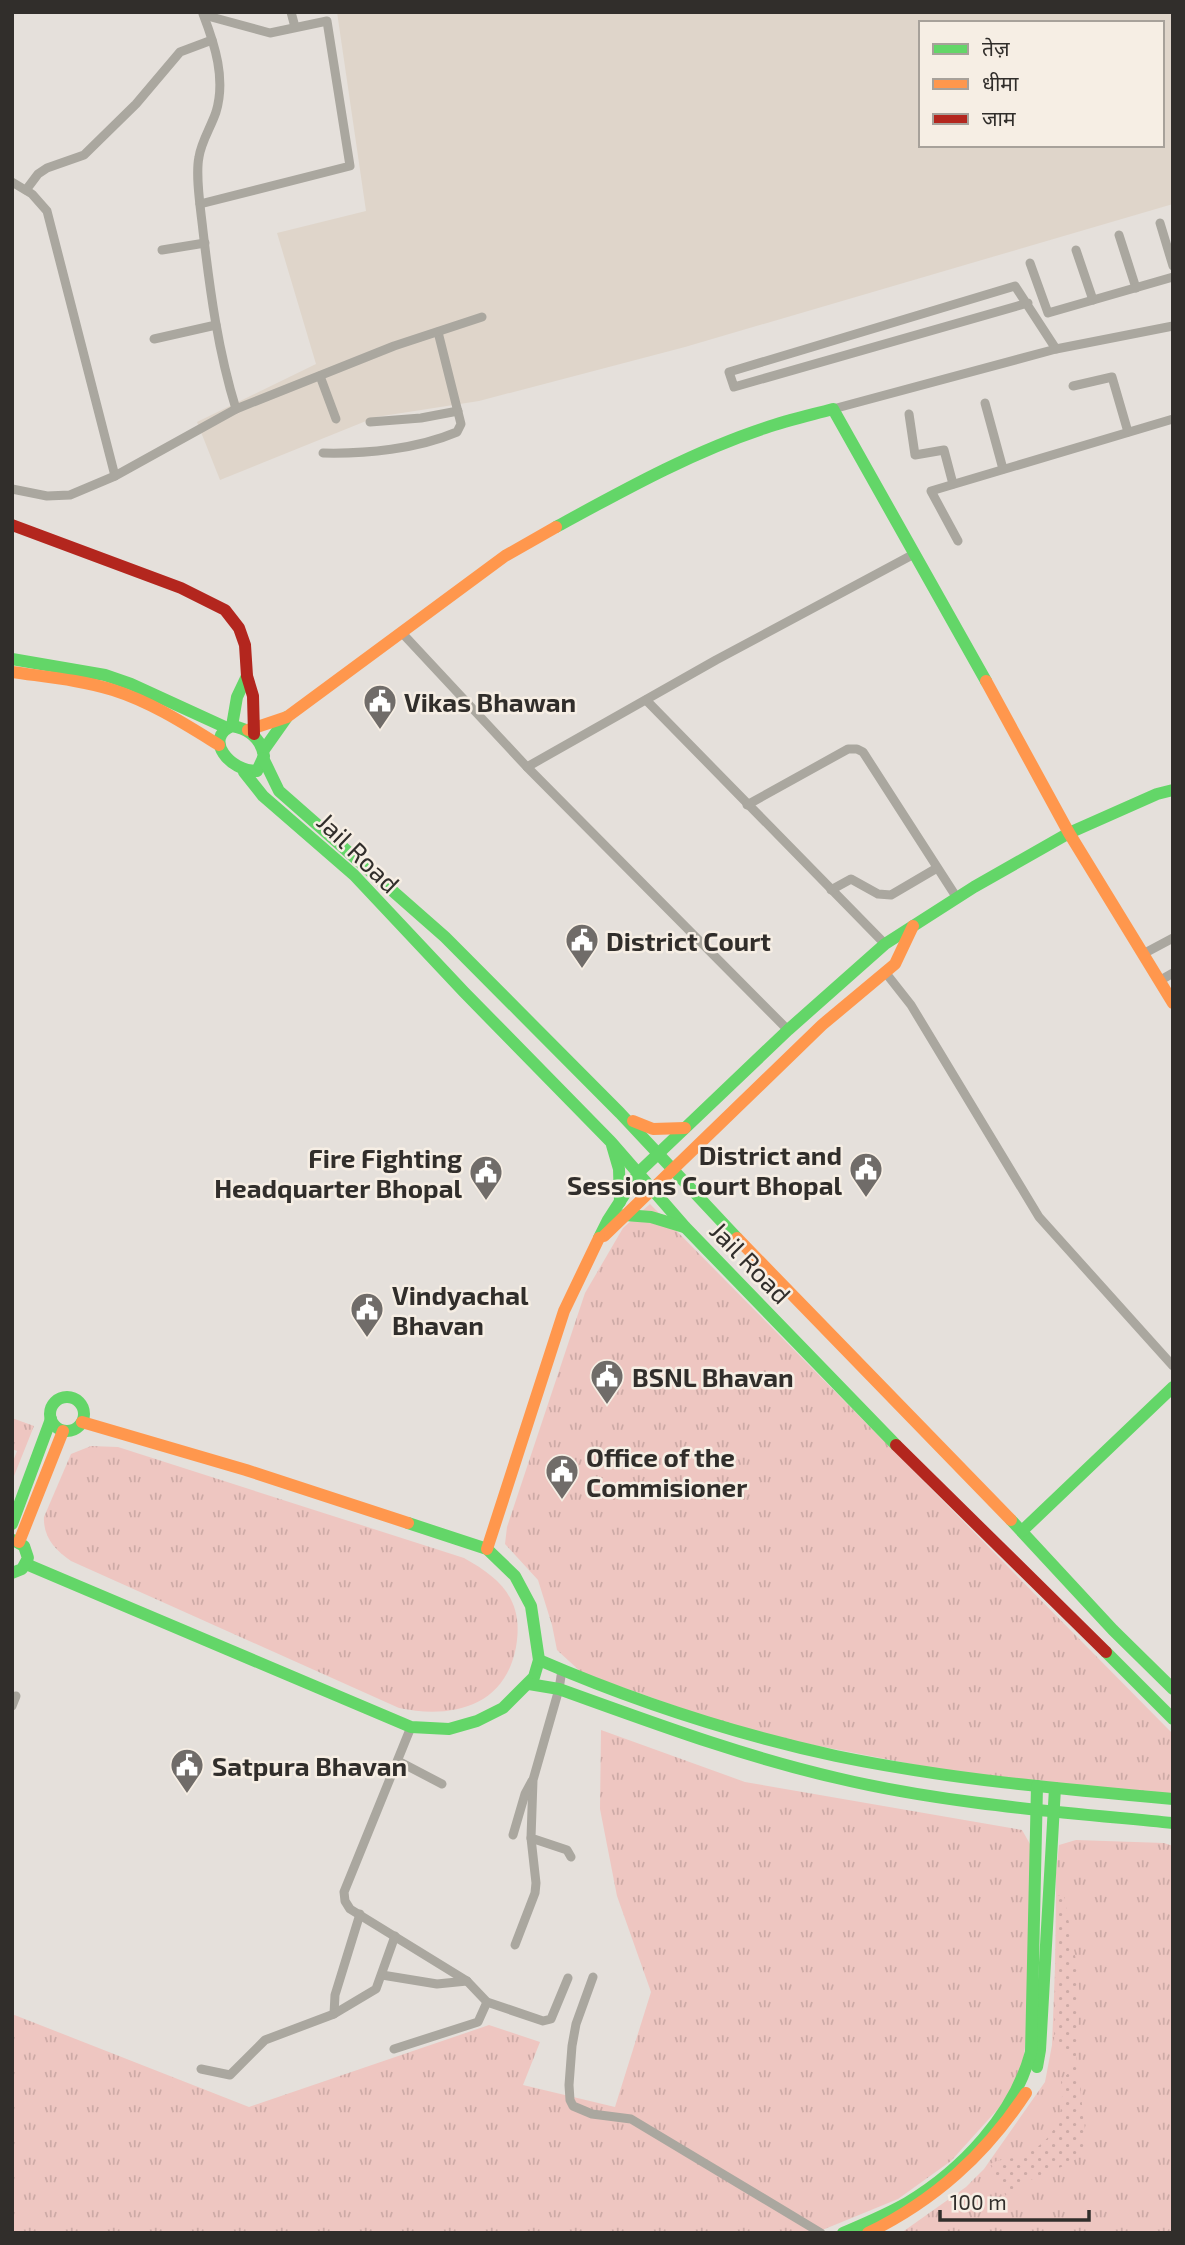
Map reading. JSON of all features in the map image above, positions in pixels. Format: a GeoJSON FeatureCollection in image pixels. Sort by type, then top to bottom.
{"type":"FeatureCollection","features":[{"type":"Feature","properties":{"kind":"street"},"geometry":{"type":"LineString","coordinates":[[291,12],[295,27]]}},
{"type":"Feature","properties":{"kind":"street"},"geometry":{"type":"LineString","coordinates":[[200,204],[350,166],[327,21],[270,33],[203,14]]}},
{"type":"Feature","properties":{"kind":"street"},"geometry":{"type":"LineString","coordinates":[[203,14],[220,77],[217,110],[198,157],[200,204],[223,370],[236,409]]}},
{"type":"Feature","properties":{"kind":"street"},"geometry":{"type":"LineString","coordinates":[[26,190],[38,174],[47,168],[84,155],[136,104],[180,52],[212,40]]}},
{"type":"Feature","properties":{"kind":"street"},"geometry":{"type":"LineString","coordinates":[[12,182],[26,190],[47,211],[115,475]]}},
{"type":"Feature","properties":{"kind":"street"},"geometry":{"type":"LineString","coordinates":[[1160,223],[1173,266]]}},
{"type":"Feature","properties":{"kind":"street"},"geometry":{"type":"LineString","coordinates":[[1119,235],[1136,288]]}},
{"type":"Feature","properties":{"kind":"street"},"geometry":{"type":"LineString","coordinates":[[162,250],[205,243]]}},
{"type":"Feature","properties":{"kind":"street"},"geometry":{"type":"LineString","coordinates":[[1076,250],[1093,300]]}},
{"type":"Feature","properties":{"kind":"street"},"geometry":{"type":"LineString","coordinates":[[1030,263],[1048,313],[1173,277]]}},
{"type":"Feature","properties":{"kind":"street"},"geometry":{"type":"LineString","coordinates":[[1028,303],[734,387],[729,372],[1015,286],[1028,303],[1056,349]]}},
{"type":"Feature","properties":{"kind":"street"},"geometry":{"type":"LineString","coordinates":[[12,489],[47,496],[70,495],[115,475],[236,409],[394,346],[482,317]]}},
{"type":"Feature","properties":{"kind":"street"},"geometry":{"type":"LineString","coordinates":[[154,339],[216,325]]}},
{"type":"Feature","properties":{"kind":"street"},"geometry":{"type":"LineString","coordinates":[[12,659],[105,675],[229,727],[252,730],[287,717],[403,634],[505,556],[636,483],[691,458],[765,428],[833,409],[1056,349],[1173,326]]}},
{"type":"Feature","properties":{"kind":"street"},"geometry":{"type":"LineString","coordinates":[[323,453],[369,452],[454,434],[460,429],[438,332]]}},
{"type":"Feature","properties":{"kind":"street"},"geometry":{"type":"LineString","coordinates":[[320,376],[336,419]]}},
{"type":"Feature","properties":{"kind":"street"},"geometry":{"type":"LineString","coordinates":[[1073,386],[1112,377],[1128,432]]}},
{"type":"Feature","properties":{"kind":"street"},"geometry":{"type":"LineString","coordinates":[[985,403],[1003,469]]}},
{"type":"Feature","properties":{"kind":"street"},"geometry":{"type":"LineString","coordinates":[[833,409],[1069,833],[1173,1003]]}},
{"type":"Feature","properties":{"kind":"street"},"geometry":{"type":"LineString","coordinates":[[370,422],[421,418],[458,411]]}},
{"type":"Feature","properties":{"kind":"street"},"geometry":{"type":"LineString","coordinates":[[909,414],[915,454],[944,450],[953,484]]}},
{"type":"Feature","properties":{"kind":"street"},"geometry":{"type":"LineString","coordinates":[[958,541],[931,491],[1173,419]]}},
{"type":"Feature","properties":{"kind":"street"},"geometry":{"type":"LineString","coordinates":[[12,525],[181,588],[225,610],[239,628],[245,645],[247,676],[253,696],[252,730],[263,754]]}},
{"type":"Feature","properties":{"kind":"street"},"geometry":{"type":"LineString","coordinates":[[527,767],[914,554]]}},
{"type":"Feature","properties":{"kind":"street"},"geometry":{"type":"LineString","coordinates":[[403,634],[527,767],[788,1030]]}},
{"type":"Feature","properties":{"kind":"street"},"geometry":{"type":"LineString","coordinates":[[12,671],[117,691],[169,715],[219,746],[226,758],[244,772],[257,771],[261,766],[263,754],[287,717]]}},
{"type":"Feature","properties":{"kind":"street"},"geometry":{"type":"LineString","coordinates":[[219,746],[220,739],[229,727],[237,697],[247,676]]}},
{"type":"Feature","properties":{"kind":"street"},"geometry":{"type":"LineString","coordinates":[[646,700],[885,944]]}},
{"type":"Feature","properties":{"kind":"street"},"geometry":{"type":"LineString","coordinates":[[747,805],[848,749],[857,749],[863,752],[957,898]]}},
{"type":"Feature","properties":{"kind":"street","name":"Jail Road"},"geometry":{"type":"LineString","coordinates":[[263,754],[279,791],[369,867],[445,937],[626,1118],[747,1249],[1173,1689]]}},
{"type":"Feature","properties":{"kind":"street","name":"Jail Road"},"geometry":{"type":"LineString","coordinates":[[244,772],[264,796],[354,875],[611,1142],[685,1227],[914,1463],[1173,1719]]}},
{"type":"Feature","properties":{"kind":"street"},"geometry":{"type":"LineString","coordinates":[[487,1549],[564,1311],[597,1244],[639,1172],[788,1030],[885,944],[957,898],[1069,833],[1171,792]]}},
{"type":"Feature","properties":{"kind":"street"},"geometry":{"type":"LineString","coordinates":[[831,890],[851,879],[878,894],[891,895],[937,868]]}},
{"type":"Feature","properties":{"kind":"street"},"geometry":{"type":"LineString","coordinates":[[597,1244],[822,1025],[900,957],[914,925]]}},
{"type":"Feature","properties":{"kind":"street"},"geometry":{"type":"LineString","coordinates":[[1143,954],[1173,938]]}},
{"type":"Feature","properties":{"kind":"street"},"geometry":{"type":"LineString","coordinates":[[885,972],[911,1005],[1039,1217],[1173,1366]]}},
{"type":"Feature","properties":{"kind":"street"},"geometry":{"type":"LineString","coordinates":[[1159,981],[1173,973]]}},
{"type":"Feature","properties":{"kind":"street"},"geometry":{"type":"LineString","coordinates":[[626,1118],[653,1129],[685,1128]]}},
{"type":"Feature","properties":{"kind":"street"},"geometry":{"type":"LineString","coordinates":[[611,1142],[619,1169],[620,1203]]}},
{"type":"Feature","properties":{"kind":"street"},"geometry":{"type":"LineString","coordinates":[[625,1215],[651,1217],[685,1227]]}},
{"type":"Feature","properties":{"kind":"street"},"geometry":{"type":"LineString","coordinates":[[1022,1531],[1173,1387]]}},
{"type":"Feature","properties":{"kind":"street"},"geometry":{"type":"LineString","coordinates":[[12,1524],[51,1419],[52,1406],[66,1398],[78,1401],[83,1411],[82,1422],[74,1430],[63,1431],[55,1426],[51,1419]]}},
{"type":"Feature","properties":{"kind":"street"},"geometry":{"type":"LineString","coordinates":[[26,1564],[411,1727],[449,1729],[477,1721],[503,1708],[534,1677],[539,1660],[531,1606],[515,1576],[487,1549],[246,1470],[82,1422]]}},
{"type":"Feature","properties":{"kind":"street"},"geometry":{"type":"LineString","coordinates":[[12,1573],[26,1564],[27,1552],[16,1541],[63,1431]]}},
{"type":"Feature","properties":{"kind":"street"},"geometry":{"type":"LineString","coordinates":[[539,1660],[729,1728],[813,1749],[903,1768],[1037,1786],[1172,1798]]}},
{"type":"Feature","properties":{"kind":"street"},"geometry":{"type":"LineString","coordinates":[[513,1835],[525,1794],[533,1780],[562,1670]]}},
{"type":"Feature","properties":{"kind":"street"},"geometry":{"type":"LineString","coordinates":[[529,1684],[559,1689],[601,1706],[748,1755],[839,1779],[1035,1809],[1171,1823]]}},
{"type":"Feature","properties":{"kind":"street"},"geometry":{"type":"LineString","coordinates":[[12,1706],[16,1696]]}},
{"type":"Feature","properties":{"kind":"street"},"geometry":{"type":"LineString","coordinates":[[411,1727],[344,1892],[350,1909],[467,1981],[487,2001],[548,2022],[568,1978]]}},
{"type":"Feature","properties":{"kind":"street"},"geometry":{"type":"LineString","coordinates":[[398,1761],[442,1784]]}},
{"type":"Feature","properties":{"kind":"street"},"geometry":{"type":"LineString","coordinates":[[516,1945],[535,1893],[531,1838],[533,1780]]}},
{"type":"Feature","properties":{"kind":"street"},"geometry":{"type":"LineString","coordinates":[[843,2233],[881,2217],[918,2196],[953,2168],[1001,2116],[1024,2078],[1031,2052],[1037,1786]]}},
{"type":"Feature","properties":{"kind":"street"},"geometry":{"type":"LineString","coordinates":[[868,2233],[893,2222],[928,2200],[960,2174],[1014,2114],[1032,2082],[1040,2050],[1055,1788]]}},
{"type":"Feature","properties":{"kind":"street"},"geometry":{"type":"LineString","coordinates":[[531,1838],[567,1850],[571,1857]]}},
{"type":"Feature","properties":{"kind":"street"},"geometry":{"type":"LineString","coordinates":[[334,2014],[335,1995],[360,1914]]}},
{"type":"Feature","properties":{"kind":"street"},"geometry":{"type":"LineString","coordinates":[[201,2069],[230,2075],[265,2040],[334,2014],[376,1989],[395,1936]]}},
{"type":"Feature","properties":{"kind":"street"},"geometry":{"type":"LineString","coordinates":[[382,1975],[437,1984],[467,1981]]}},
{"type":"Feature","properties":{"kind":"street"},"geometry":{"type":"LineString","coordinates":[[593,1978],[576,2024],[572,2046],[569,2085],[573,2106],[592,2114],[631,2119],[649,2128],[821,2233]]}},
{"type":"Feature","properties":{"kind":"street"},"geometry":{"type":"LineString","coordinates":[[394,2049],[478,2022],[487,2001]]}},
{"type":"Feature","properties":{"kind":"shaded area"},"geometry":{"type":"Polygon","coordinates":[[[337,12],[1173,12],[1173,204],[685,347],[479,401],[376,417],[220,480],[197,422],[316,364],[277,233],[366,211],[337,12]]]}},
{"type":"Feature","properties":{"kind":"green space"},"geometry":{"type":"Polygon","coordinates":[[[650,1204],[1173,1734],[1173,1796],[1009,1783],[752,1733],[582,1673],[557,1650],[538,1580],[505,1544],[507,1527],[585,1293],[623,1228],[650,1204]]]}},
{"type":"Feature","properties":{"kind":"green space"},"geometry":{"type":"Polygon","coordinates":[[[12,1418],[34,1426],[12,1481],[12,1464],[17,1451],[12,1449],[12,1418]]]}},
{"type":"Feature","properties":{"kind":"green space"},"geometry":{"type":"Polygon","coordinates":[[[91,1446],[118,1447],[464,1558],[499,1583],[513,1604],[518,1631],[510,1667],[488,1696],[473,1704],[438,1712],[399,1708],[71,1561],[51,1542],[44,1517],[71,1454],[91,1446]]]}},
{"type":"Feature","properties":{"kind":"green space"},"geometry":{"type":"Polygon","coordinates":[[[601,1730],[745,1782],[1022,1830],[1034,1851],[1029,2015],[1023,2063],[1006,2100],[951,2161],[898,2199],[815,2233],[12,2233],[12,2014],[249,2107],[489,2025],[540,2042],[523,2085],[615,2107],[651,1992],[617,1896],[600,1809],[601,1730]]]}},
{"type":"Feature","properties":{"kind":"green space"},"geometry":{"type":"Polygon","coordinates":[[[1076,1840],[1164,1843],[1173,1846],[1173,2233],[901,2233],[966,2187],[984,2169],[1045,2082],[1052,2045],[1059,1845],[1076,1840]]]}},
{"type":"Feature","properties":{"kind":"green space"},"geometry":{"type":"Polygon","coordinates":[[[1056,1895],[1064,1896],[1077,1966],[1080,1998],[1076,2053],[1087,2147],[1070,2163],[1029,2181],[1008,2200],[990,2164],[1029,2152],[1048,2138],[1059,2118],[1061,2081],[1077,2063],[1054,2045],[1056,1895]]]}},
{"type":"Feature","properties":{"kind":"traffic: fast"},"geometry":{"type":"LineString","coordinates":[[556,527],[711,448],[774,425],[833,409],[986,681]]}},
{"type":"Feature","properties":{"kind":"traffic: fast"},"geometry":{"type":"LineString","coordinates":[[12,659],[105,675],[131,684],[227,728]]}},
{"type":"Feature","properties":{"kind":"traffic: fast"},"geometry":{"type":"LineString","coordinates":[[232,726],[237,697],[247,676]]}},
{"type":"Feature","properties":{"kind":"traffic: fast"},"geometry":{"type":"LineString","coordinates":[[263,751],[287,717]]}},
{"type":"Feature","properties":{"kind":"traffic: fast"},"geometry":{"type":"LineString","coordinates":[[232,726],[249,732],[260,744],[264,756],[257,771],[238,766],[220,746],[224,731],[232,726]]}},
{"type":"Feature","properties":{"kind":"traffic: fast"},"geometry":{"type":"LineString","coordinates":[[263,758],[279,791],[445,937],[620,1113],[737,1238]]}},
{"type":"Feature","properties":{"kind":"traffic: fast"},"geometry":{"type":"LineString","coordinates":[[244,772],[263,796],[354,875],[611,1142],[685,1227],[896,1445]]}},
{"type":"Feature","properties":{"kind":"traffic: fast"},"geometry":{"type":"LineString","coordinates":[[599,1238],[639,1172],[788,1030],[885,944],[974,887],[1069,833],[1157,794],[1173,790]]}},
{"type":"Feature","properties":{"kind":"traffic: fast"},"geometry":{"type":"LineString","coordinates":[[612,1145],[619,1169],[620,1202]]}},
{"type":"Feature","properties":{"kind":"traffic: fast"},"geometry":{"type":"LineString","coordinates":[[625,1215],[651,1217],[684,1227]]}},
{"type":"Feature","properties":{"kind":"traffic: fast"},"geometry":{"type":"LineString","coordinates":[[1022,1531],[1173,1387]]}},
{"type":"Feature","properties":{"kind":"traffic: fast"},"geometry":{"type":"LineString","coordinates":[[67,1397],[79,1402],[84,1414],[79,1426],[67,1431],[55,1426],[50,1414],[55,1402],[67,1397]]}},
{"type":"Feature","properties":{"kind":"traffic: fast"},"geometry":{"type":"LineString","coordinates":[[12,1524],[51,1419]]}},
{"type":"Feature","properties":{"kind":"traffic: fast"},"geometry":{"type":"LineString","coordinates":[[1011,1520],[1113,1630],[1173,1689]]}},
{"type":"Feature","properties":{"kind":"traffic: fast"},"geometry":{"type":"LineString","coordinates":[[26,1564],[411,1727],[449,1729],[477,1721],[503,1708],[534,1677],[539,1660],[531,1606],[515,1576],[487,1549],[408,1523]]}},
{"type":"Feature","properties":{"kind":"traffic: fast"},"geometry":{"type":"LineString","coordinates":[[12,1573],[22,1569],[28,1558],[24,1546],[13,1540]]}},
{"type":"Feature","properties":{"kind":"traffic: fast"},"geometry":{"type":"LineString","coordinates":[[1106,1652],[1173,1719]]}},
{"type":"Feature","properties":{"kind":"traffic: fast"},"geometry":{"type":"LineString","coordinates":[[539,1660],[685,1715],[836,1756],[962,1777],[1173,1799]]}},
{"type":"Feature","properties":{"kind":"traffic: fast"},"geometry":{"type":"LineString","coordinates":[[529,1684],[559,1689],[696,1738],[766,1759],[878,1787],[1004,1806],[1173,1823]]}},
{"type":"Feature","properties":{"kind":"traffic: fast"},"geometry":{"type":"LineString","coordinates":[[843,2233],[907,2203],[947,2174],[966,2157],[999,2119],[1023,2075],[1031,2052],[1037,1786]]}},
{"type":"Feature","properties":{"kind":"traffic: fast"},"geometry":{"type":"LineString","coordinates":[[1037,2067],[1055,1788]]}},
{"type":"Feature","properties":{"kind":"traffic: slow"},"geometry":{"type":"LineString","coordinates":[[248,730],[287,717],[505,556],[556,527]]}},
{"type":"Feature","properties":{"kind":"traffic: slow"},"geometry":{"type":"LineString","coordinates":[[12,672],[113,690],[168,714],[219,745]]}},
{"type":"Feature","properties":{"kind":"traffic: slow"},"geometry":{"type":"LineString","coordinates":[[986,681],[1069,833],[1173,1003]]}},
{"type":"Feature","properties":{"kind":"traffic: slow"},"geometry":{"type":"LineString","coordinates":[[604,1236],[822,1025],[895,964],[913,926]]}},
{"type":"Feature","properties":{"kind":"traffic: slow"},"geometry":{"type":"LineString","coordinates":[[633,1121],[653,1129],[685,1128]]}},
{"type":"Feature","properties":{"kind":"traffic: slow"},"geometry":{"type":"LineString","coordinates":[[487,1549],[564,1311],[599,1238]]}},
{"type":"Feature","properties":{"kind":"traffic: slow"},"geometry":{"type":"LineString","coordinates":[[737,1238],[1011,1520]]}},
{"type":"Feature","properties":{"kind":"traffic: slow"},"geometry":{"type":"LineString","coordinates":[[82,1422],[246,1470],[408,1523]]}},
{"type":"Feature","properties":{"kind":"traffic: slow"},"geometry":{"type":"LineString","coordinates":[[19,1542],[63,1431]]}},
{"type":"Feature","properties":{"kind":"traffic: slow"},"geometry":{"type":"LineString","coordinates":[[868,2233],[915,2206],[957,2174],[976,2156],[1026,2093]]}},
{"type":"Feature","properties":{"kind":"traffic: jam"},"geometry":{"type":"LineString","coordinates":[[12,525],[181,588],[225,610],[239,628],[245,645],[247,676],[253,696],[254,734]]}},
{"type":"Feature","properties":{"kind":"traffic: jam"},"geometry":{"type":"LineString","coordinates":[[896,1445],[1106,1652]]}},
{"type":"Feature","properties":{"kind":"place","name":"Vikas Bhawan"},"geometry":{"type":"Point","coordinates":[380,731]}},
{"type":"Feature","properties":{"kind":"place","name":"District Court"},"geometry":{"type":"Point","coordinates":[582,970]}},
{"type":"Feature","properties":{"kind":"place","name":"District and Sessions Court Bhopal"},"geometry":{"type":"Point","coordinates":[866,1199]}},
{"type":"Feature","properties":{"kind":"place","name":"Fire Fighting Headquarter Bhopal"},"geometry":{"type":"Point","coordinates":[486,1202]}},
{"type":"Feature","properties":{"kind":"place","name":"Vindyachal Bhavan"},"geometry":{"type":"Point","coordinates":[367,1339]}},
{"type":"Feature","properties":{"kind":"place","name":"BSNL Bhavan"},"geometry":{"type":"Point","coordinates":[607,1406]}},
{"type":"Feature","properties":{"kind":"place","name":"Office of the Commisioner"},"geometry":{"type":"Point","coordinates":[562,1501]}},
{"type":"Feature","properties":{"kind":"place","name":"Satpura Bhavan"},"geometry":{"type":"Point","coordinates":[187,1795]}}]}
